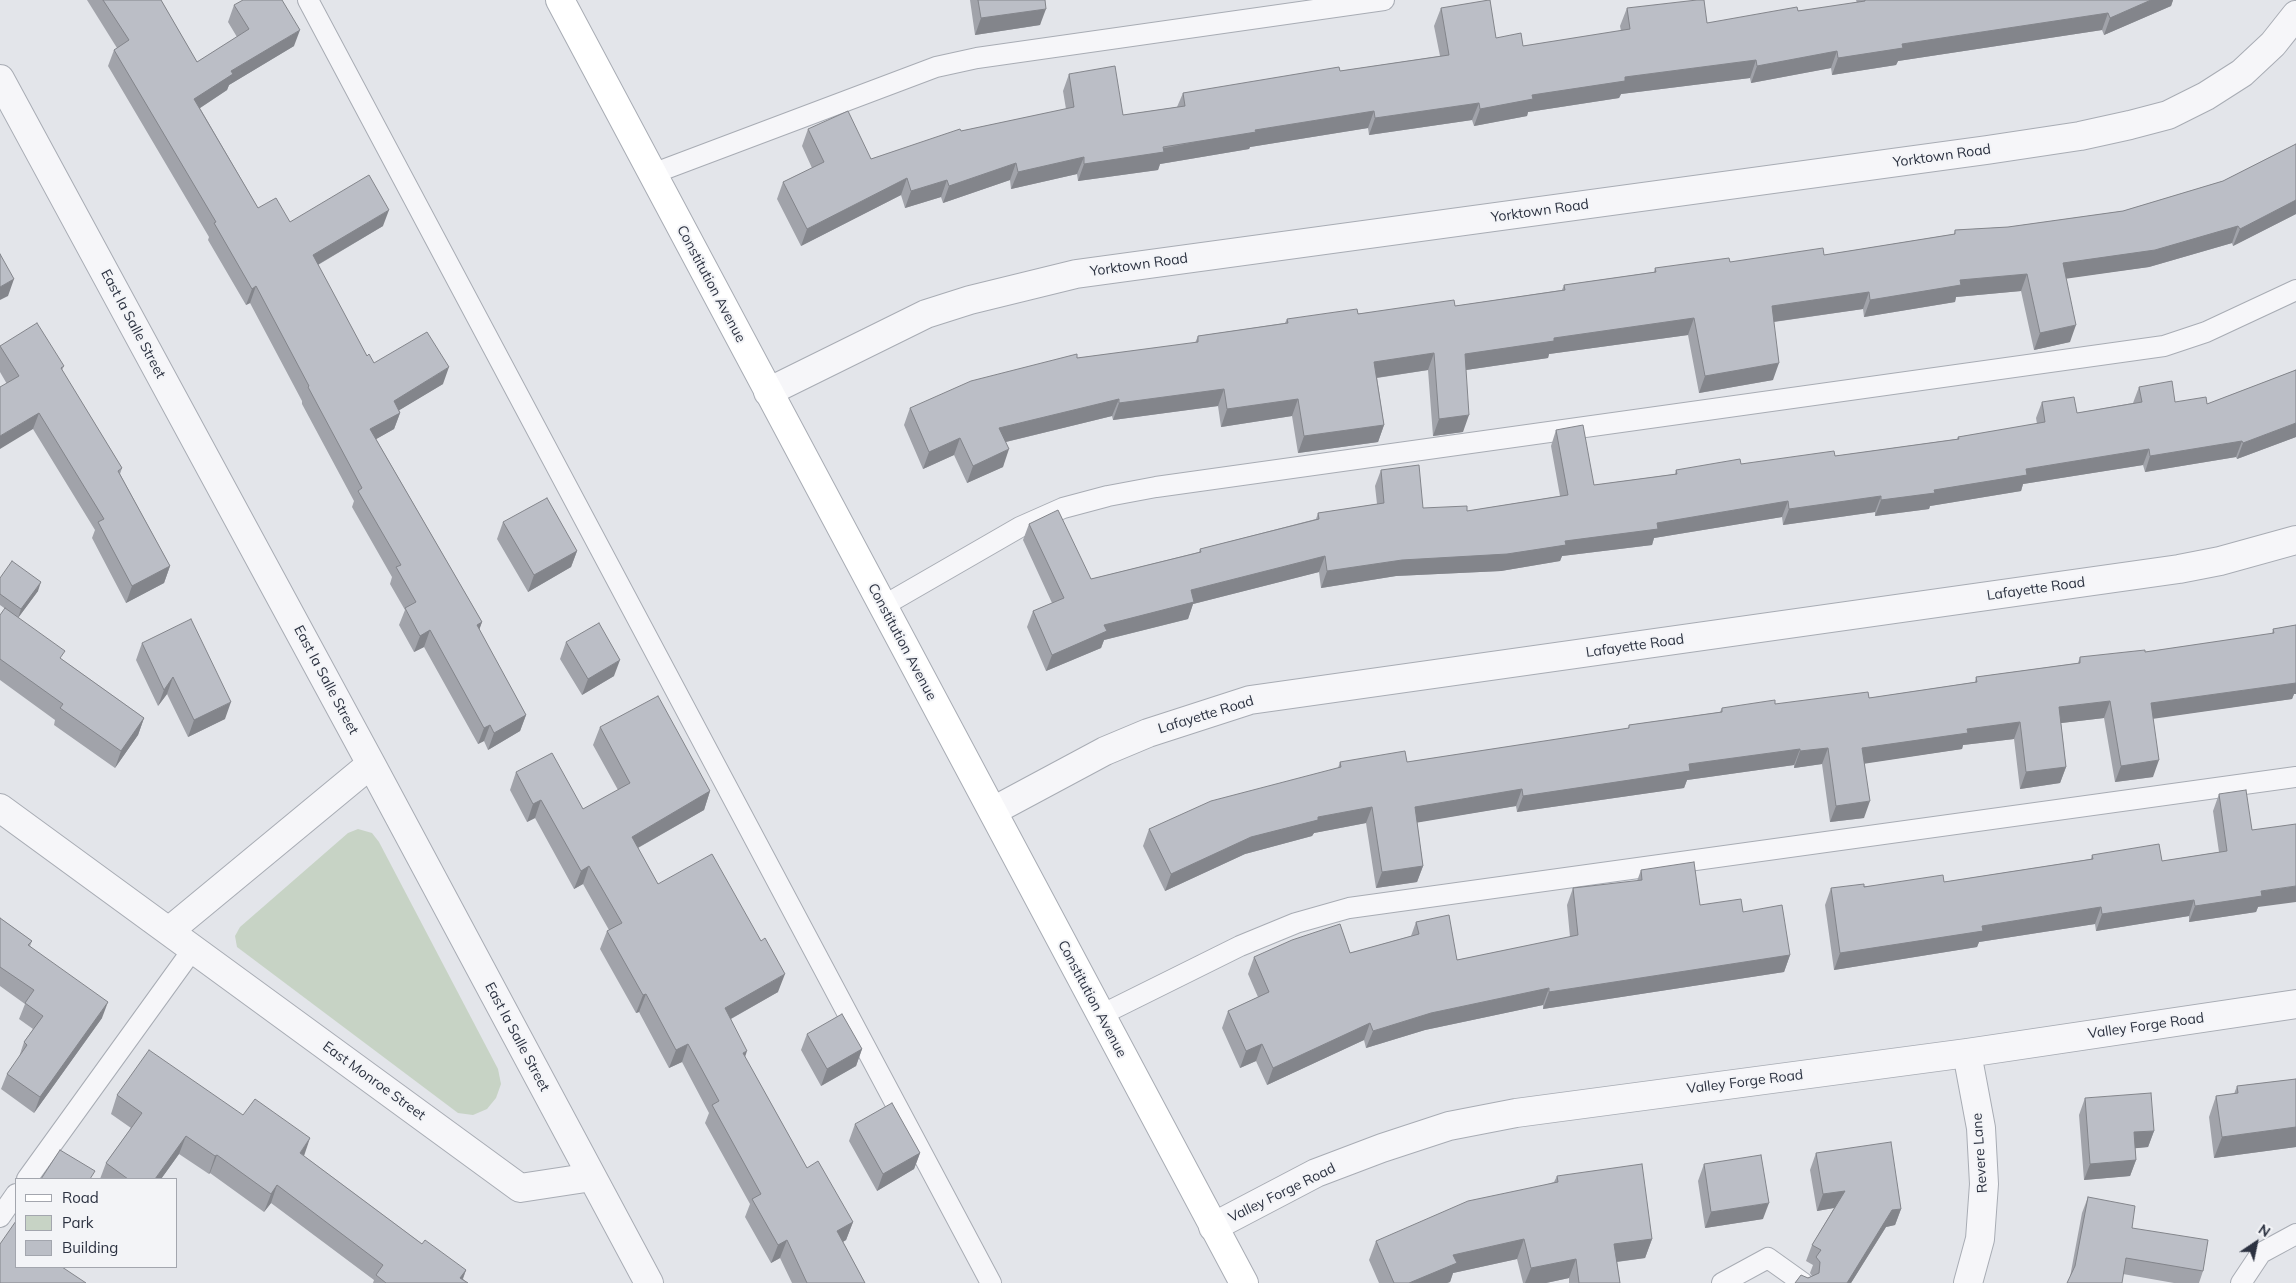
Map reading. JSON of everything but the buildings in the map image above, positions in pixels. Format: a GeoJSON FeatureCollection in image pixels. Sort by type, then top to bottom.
{"type":"FeatureCollection","features":[{"type":"Feature","properties":{"kind":"main road","name":"Constitution Avenue"},"geometry":{"type":"LineString","coordinates":[[560,0],[1244,1283]]}},
{"type":"Feature","properties":{"kind":"main road"},"geometry":{"type":"LineString","coordinates":[[581,0],[587,51]]}},
{"type":"Feature","properties":{"kind":"street","name":"Yorktown Road"},"geometry":{"type":"LineString","coordinates":[[768,392],[926,314],[970,300],[1076,274],[1997,149],[2080,136],[2130,125],[2168,115],[2206,96],[2242,73],[2273,44],[2296,15]]}},
{"type":"Feature","properties":{"kind":"street","name":"East la Salle Street"},"geometry":{"type":"LineString","coordinates":[[0,79],[371,764],[649,1283]]}},
{"type":"Feature","properties":{"kind":"street","name":"Lafayette Road"},"geometry":{"type":"LineString","coordinates":[[992,811],[1105,751],[1148,733],[1250,700],[2179,569],[2220,561],[2296,540]]}},
{"type":"Feature","properties":{"kind":"street"},"geometry":{"type":"LineString","coordinates":[[169,931],[371,764]]}},
{"type":"Feature","properties":{"kind":"street","name":"East Monroe Street"},"geometry":{"type":"LineString","coordinates":[[0,808],[520,1188],[592,1177]]}},
{"type":"Feature","properties":{"kind":"street","name":"Valley Forge Road"},"geometry":{"type":"LineString","coordinates":[[1213,1227],[1316,1173],[1382,1148],[1450,1126],[1545,1108],[1967,1053],[2296,1004]]}},
{"type":"Feature","properties":{"kind":"street","name":"Revere Lane"},"geometry":{"type":"LineString","coordinates":[[1967,1053],[1981,1128],[1984,1184],[1980,1239],[1968,1283]]}},
{"type":"Feature","properties":{"kind":"lane"},"geometry":{"type":"LineString","coordinates":[[308,0],[992,1283]]}},
{"type":"Feature","properties":{"kind":"lane"},"geometry":{"type":"LineString","coordinates":[[652,174],[936,67],[977,58],[1384,0]]}},
{"type":"Feature","properties":{"kind":"lane"},"geometry":{"type":"LineString","coordinates":[[883,606],[1020,527],[1063,508],[1108,496],[1156,487],[2164,346],[2206,332],[2296,290]]}},
{"type":"Feature","properties":{"kind":"lane"},"geometry":{"type":"LineString","coordinates":[[1101,1015],[1240,946],[1296,923],[1349,908],[2296,776]]}},
{"type":"Feature","properties":{"kind":"lane"},"geometry":{"type":"LineString","coordinates":[[28,1178],[193,949]]}},
{"type":"Feature","properties":{"kind":"lane"},"geometry":{"type":"LineString","coordinates":[[0,1217],[15,1195]]}},
{"type":"Feature","properties":{"kind":"lane"},"geometry":{"type":"LineString","coordinates":[[2241,1283],[2261,1253],[2296,1234]]}},
{"type":"Feature","properties":{"kind":"lane"},"geometry":{"type":"LineString","coordinates":[[1722,1283],[1768,1258],[1803,1283]]}},
{"type":"Feature","properties":{"kind":"green space"},"geometry":{"type":"Polygon","coordinates":[[[358,829],[372,833],[379,842],[498,1069],[501,1084],[496,1098],[487,1109],[473,1115],[458,1113],[237,947],[235,936],[240,927],[348,833],[358,829]]]}}]}
